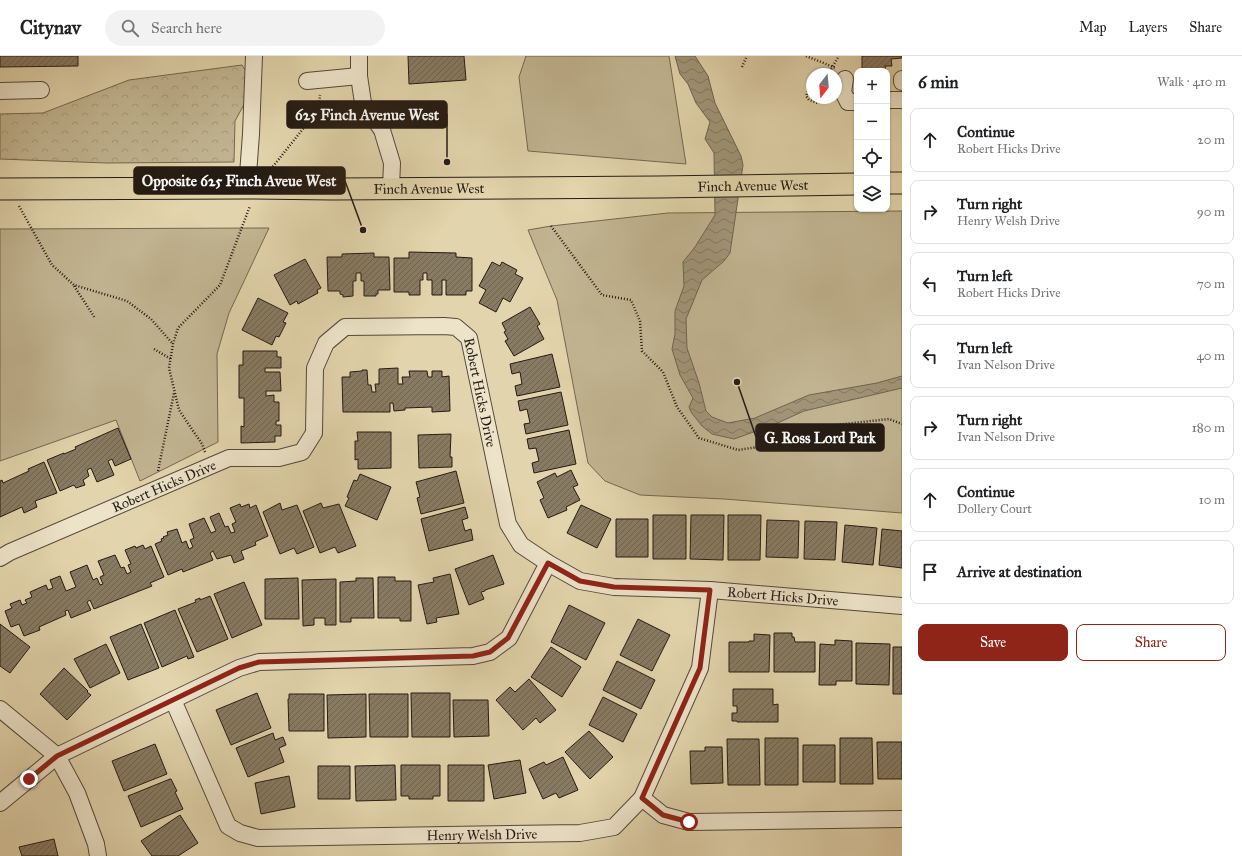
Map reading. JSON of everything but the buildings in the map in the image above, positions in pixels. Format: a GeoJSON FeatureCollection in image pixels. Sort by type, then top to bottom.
{"type":"FeatureCollection","features":[{"type":"Feature","properties":{"kind":"main road"},"geometry":{"type":"LineString","coordinates":[[890,183],[902,183]]}},
{"type":"Feature","properties":{"kind":"main road","name":"Finch Avenue West"},"geometry":{"type":"LineString","coordinates":[[4,189],[332,189],[854,184]]}},
{"type":"Feature","properties":{"kind":"street"},"geometry":{"type":"LineString","coordinates":[[252,188],[251,134],[254,56]]}},
{"type":"Feature","properties":{"kind":"street"},"geometry":{"type":"LineString","coordinates":[[359,56],[359,76],[364,103],[382,130],[392,163],[391,188]]}},
{"type":"Feature","properties":{"kind":"street"},"geometry":{"type":"LineString","coordinates":[[314,80],[359,76]]}},
{"type":"Feature","properties":{"kind":"street"},"geometry":{"type":"LineString","coordinates":[[845,79],[843,92],[848,102],[854,102]]}},
{"type":"Feature","properties":{"kind":"street"},"geometry":{"type":"LineString","coordinates":[[0,91],[41,90]]}},
{"type":"Feature","properties":{"kind":"street"},"geometry":{"type":"LineString","coordinates":[[890,100],[902,100]]}},
{"type":"Feature","properties":{"kind":"street","name":"Robert Hicks Drive"},"geometry":{"type":"LineString","coordinates":[[0,558],[10,552],[230,458],[279,458],[302,452],[314,433],[315,368],[326,343],[345,327],[444,326],[456,327],[469,338],[508,524],[521,545],[548,563],[580,581],[614,587],[710,590],[902,606]]}},
{"type":"Feature","properties":{"kind":"street"},"geometry":{"type":"LineString","coordinates":[[0,803],[57,756],[239,668],[259,662],[473,656],[490,652],[508,638],[548,563]]}},
{"type":"Feature","properties":{"kind":"street","name":"Henry Welsh Drive"},"geometry":{"type":"LineString","coordinates":[[173,700],[228,826],[240,833],[258,838],[580,834],[614,827],[642,798],[700,668],[710,590]]}},
{"type":"Feature","properties":{"kind":"street"},"geometry":{"type":"LineString","coordinates":[[0,709],[57,756],[77,793],[96,844],[98,856]]}},
{"type":"Feature","properties":{"kind":"street"},"geometry":{"type":"LineString","coordinates":[[642,798],[663,815],[689,822],[902,819]]}},
{"type":"Feature","properties":{"kind":"path"},"geometry":{"type":"LineString","coordinates":[[742,67],[747,56]]}},
{"type":"Feature","properties":{"kind":"path"},"geometry":{"type":"LineString","coordinates":[[806,56],[836,68],[845,79]]}},
{"type":"Feature","properties":{"kind":"path"},"geometry":{"type":"LineString","coordinates":[[832,67],[839,56]]}},
{"type":"Feature","properties":{"kind":"path"},"geometry":{"type":"LineString","coordinates":[[210,466],[202,444],[179,410],[169,368],[173,344],[178,328],[220,285],[252,188],[318,110],[314,80]]}},
{"type":"Feature","properties":{"kind":"path"},"geometry":{"type":"LineString","coordinates":[[4,189],[52,265],[74,285],[95,318]]}},
{"type":"Feature","properties":{"kind":"path"},"geometry":{"type":"LineString","coordinates":[[551,226],[602,295],[631,300],[640,321],[642,351],[663,372],[677,407],[699,438],[738,450],[772,445],[818,427],[888,419],[902,424]]}},
{"type":"Feature","properties":{"kind":"path"},"geometry":{"type":"LineString","coordinates":[[74,285],[127,301],[151,319],[173,344]]}},
{"type":"Feature","properties":{"kind":"path"},"geometry":{"type":"LineString","coordinates":[[154,349],[171,359]]}},
{"type":"Feature","properties":{"kind":"path"},"geometry":{"type":"LineString","coordinates":[[153,491],[174,391]]}},
{"type":"Feature","properties":{"kind":"green space"},"geometry":{"type":"Polygon","coordinates":[[[526,56],[669,56],[686,164],[528,151],[519,77],[526,56]]]}},
{"type":"Feature","properties":{"kind":"green space"},"geometry":{"type":"Polygon","coordinates":[[[242,65],[250,77],[247,99],[235,121],[234,162],[106,163],[0,159],[0,114],[43,113],[129,80],[242,65]]]}},
{"type":"Feature","properties":{"kind":"green space"},"geometry":{"type":"Polygon","coordinates":[[[902,211],[902,513],[724,499],[640,495],[605,481],[588,463],[557,300],[528,230],[668,213],[902,211]]]}},
{"type":"Feature","properties":{"kind":"green space"},"geometry":{"type":"Polygon","coordinates":[[[269,228],[229,313],[217,354],[218,442],[140,481],[116,420],[0,461],[0,229],[269,228]]]}},
{"type":"Feature","properties":{"kind":"water"},"geometry":{"type":"Polygon","coordinates":[[[675,56],[695,56],[708,76],[715,103],[741,156],[743,165],[730,253],[724,261],[702,280],[686,319],[687,348],[699,383],[706,411],[712,417],[728,423],[755,418],[809,395],[877,383],[902,376],[902,388],[804,411],[773,425],[734,439],[712,434],[702,426],[691,412],[689,407],[693,398],[680,375],[672,349],[675,334],[675,311],[684,286],[683,262],[695,247],[715,215],[714,153],[705,139],[710,122],[696,103],[688,84],[680,74],[675,56]]]}},
{"type":"Feature","properties":{"kind":"place","name":"625 Finch Avenue West"},"geometry":{"type":"Point","coordinates":[447,162]}},
{"type":"Feature","properties":{"kind":"place","name":"Opposite 625 Finch Aveue West"},"geometry":{"type":"Point","coordinates":[363,230]}},
{"type":"Feature","properties":{"kind":"place","name":"G. Ross Lord Park"},"geometry":{"type":"Point","coordinates":[737,382]}},
{"type":"Feature","properties":{"kind":"route"},"geometry":{"type":"LineString","coordinates":[[29,779],[57,756],[239,668],[259,662],[473,656],[490,652],[508,638],[548,563],[580,581],[614,587],[710,590],[700,668],[642,798],[663,815],[689,822]]}}]}
